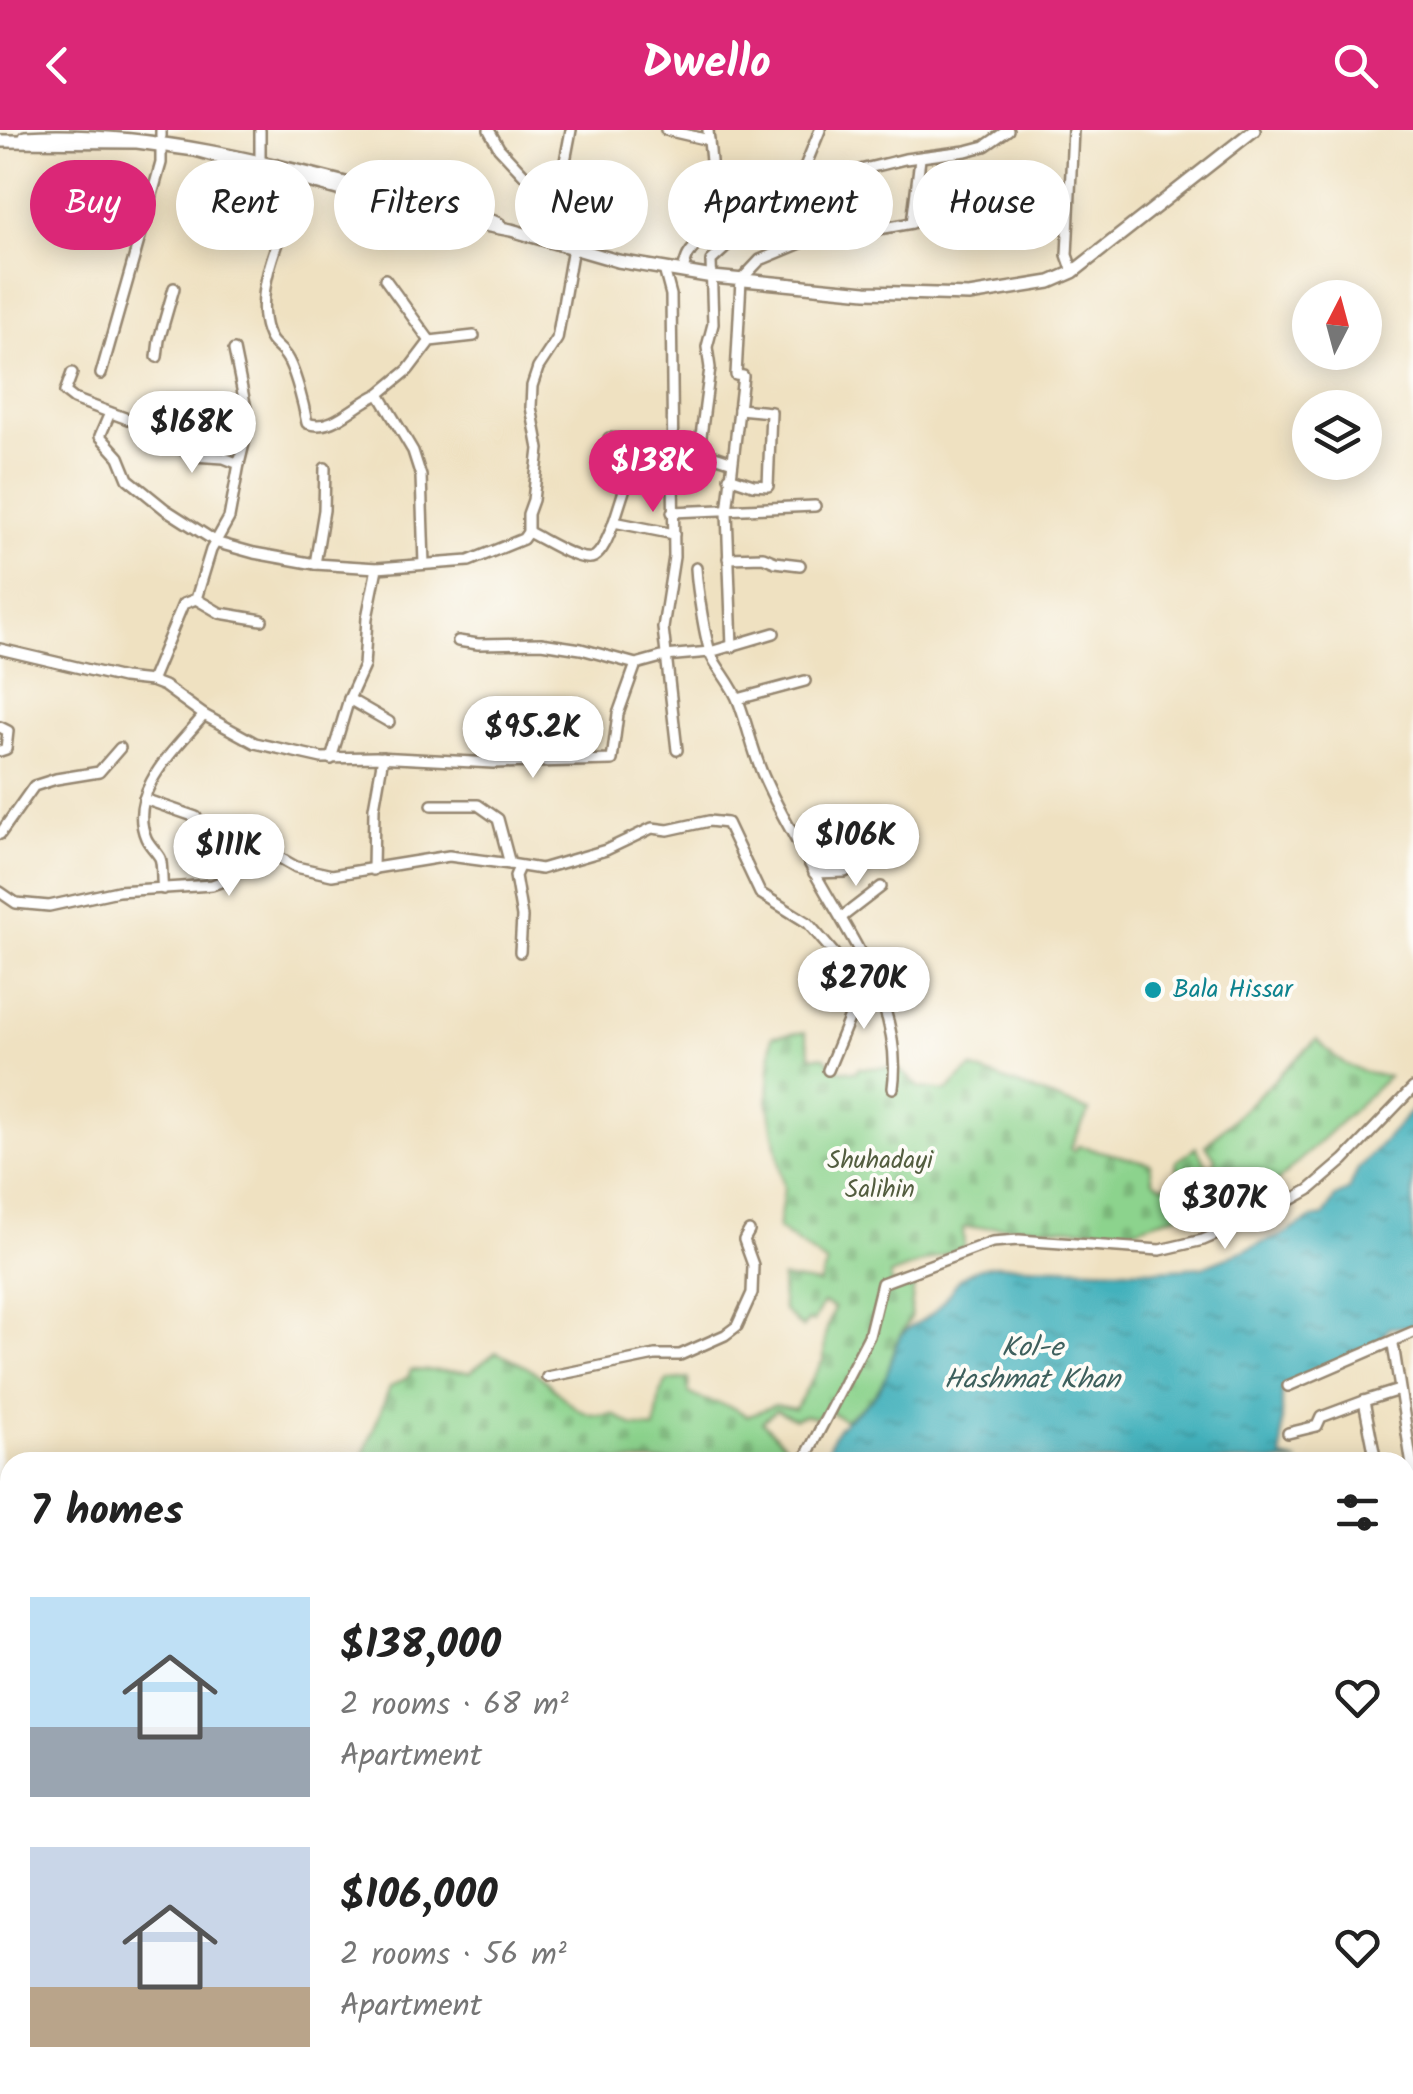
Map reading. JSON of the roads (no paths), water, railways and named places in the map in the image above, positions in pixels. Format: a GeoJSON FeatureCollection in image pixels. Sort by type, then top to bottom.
{"type":"FeatureCollection","features":[{"type":"Feature","properties":{"kind":"main road"},"geometry":{"type":"LineString","coordinates":[[581,250],[713,277],[866,292],[969,295],[1050,282],[1073,272],[1254,130]]}},
{"type":"Feature","properties":{"kind":"main road"},"geometry":{"type":"LineString","coordinates":[[3,141],[59,131],[161,136],[477,214],[511,230]]}},
{"type":"Feature","properties":{"kind":"main road"},"geometry":{"type":"LineString","coordinates":[[3,141],[161,136],[240,160]]}},
{"type":"Feature","properties":{"kind":"main road"},"geometry":{"type":"LineString","coordinates":[[314,182],[436,216],[515,231]]}},
{"type":"Feature","properties":{"kind":"street"},"geometry":{"type":"LineString","coordinates":[[260,130],[260,158]]}},
{"type":"Feature","properties":{"kind":"street"},"geometry":{"type":"LineString","coordinates":[[503,130],[491,133],[515,165]]}},
{"type":"Feature","properties":{"kind":"street"},"geometry":{"type":"LineString","coordinates":[[565,160],[570,130]]}},
{"type":"Feature","properties":{"kind":"street"},"geometry":{"type":"LineString","coordinates":[[666,130],[708,135],[710,215],[707,231],[686,252],[683,272]]}},
{"type":"Feature","properties":{"kind":"street"},"geometry":{"type":"LineString","coordinates":[[808,160],[820,130]]}},
{"type":"Feature","properties":{"kind":"street"},"geometry":{"type":"LineString","coordinates":[[893,162],[985,146],[1008,130]]}},
{"type":"Feature","properties":{"kind":"street"},"geometry":{"type":"LineString","coordinates":[[1073,130],[1067,255],[1073,272]]}},
{"type":"Feature","properties":{"kind":"street"},"geometry":{"type":"LineString","coordinates":[[100,374],[161,163],[161,136]]}},
{"type":"Feature","properties":{"kind":"street"},"geometry":{"type":"LineString","coordinates":[[732,647],[727,512],[728,477],[743,376],[736,375],[741,280],[760,260],[808,240],[808,231],[851,234],[912,223],[920,159]]}},
{"type":"Feature","properties":{"kind":"street"},"geometry":{"type":"LineString","coordinates":[[276,250],[269,270],[264,325],[272,345],[286,356],[307,423],[324,426],[360,401],[379,394],[408,370],[430,341],[474,336]]}},
{"type":"Feature","properties":{"kind":"street"},"geometry":{"type":"LineString","coordinates":[[110,413],[100,436],[119,457],[128,479],[165,509],[218,543],[315,564],[377,568],[468,561],[524,539],[528,532],[539,449],[531,407],[532,386],[538,368],[557,339],[572,250]]}},
{"type":"Feature","properties":{"kind":"street"},"geometry":{"type":"LineString","coordinates":[[722,250],[711,261],[713,324],[706,358],[710,368],[699,451],[730,462]]}},
{"type":"Feature","properties":{"kind":"street"},"geometry":{"type":"LineString","coordinates":[[664,269],[671,295],[674,534],[672,579],[663,628],[677,750]]}},
{"type":"Feature","properties":{"kind":"street"},"geometry":{"type":"LineString","coordinates":[[385,279],[430,341]]}},
{"type":"Feature","properties":{"kind":"street"},"geometry":{"type":"LineString","coordinates":[[157,357],[158,340],[174,288]]}},
{"type":"Feature","properties":{"kind":"street"},"geometry":{"type":"LineString","coordinates":[[151,681],[183,604],[196,598],[212,550],[234,504],[249,423],[234,350]]}},
{"type":"Feature","properties":{"kind":"street"},"geometry":{"type":"LineString","coordinates":[[72,372],[67,394],[141,424],[192,456],[224,458],[240,464]]}},
{"type":"Feature","properties":{"kind":"street"},"geometry":{"type":"LineString","coordinates":[[379,394],[413,451],[421,476],[424,564]]}},
{"type":"Feature","properties":{"kind":"street"},"geometry":{"type":"LineString","coordinates":[[728,477],[768,486],[771,412],[739,409]]}},
{"type":"Feature","properties":{"kind":"street"},"geometry":{"type":"LineString","coordinates":[[610,438],[672,443]]}},
{"type":"Feature","properties":{"kind":"street"},"geometry":{"type":"LineString","coordinates":[[528,532],[562,550],[594,558],[614,522],[640,441]]}},
{"type":"Feature","properties":{"kind":"street"},"geometry":{"type":"LineString","coordinates":[[315,564],[324,510],[325,468]]}},
{"type":"Feature","properties":{"kind":"street"},"geometry":{"type":"LineString","coordinates":[[672,512],[815,506]]}},
{"type":"Feature","properties":{"kind":"street"},"geometry":{"type":"LineString","coordinates":[[614,522],[674,534]]}},
{"type":"Feature","properties":{"kind":"street"},"geometry":{"type":"LineString","coordinates":[[728,558],[763,556],[800,565]]}},
{"type":"Feature","properties":{"kind":"street"},"geometry":{"type":"LineString","coordinates":[[331,759],[348,698],[364,666],[367,618],[377,568]]}},
{"type":"Feature","properties":{"kind":"street"},"geometry":{"type":"LineString","coordinates":[[696,568],[698,601],[703,608],[710,652],[738,700],[763,776],[875,982],[892,1042],[893,1088]]}},
{"type":"Feature","properties":{"kind":"street"},"geometry":{"type":"LineString","coordinates":[[196,598],[220,613],[262,620]]}},
{"type":"Feature","properties":{"kind":"street"},"geometry":{"type":"LineString","coordinates":[[458,640],[581,648],[636,664],[665,656],[710,652],[774,633]]}},
{"type":"Feature","properties":{"kind":"street"},"geometry":{"type":"LineString","coordinates":[[0,649],[151,681],[255,744],[331,759],[493,763],[612,760],[618,714],[636,664]]}},
{"type":"Feature","properties":{"kind":"street"},"geometry":{"type":"LineString","coordinates":[[738,700],[805,681]]}},
{"type":"Feature","properties":{"kind":"street"},"geometry":{"type":"LineString","coordinates":[[348,698],[390,722]]}},
{"type":"Feature","properties":{"kind":"street"},"geometry":{"type":"LineString","coordinates":[[163,890],[160,858],[146,838],[144,799],[172,751],[204,715]]}},
{"type":"Feature","properties":{"kind":"street"},"geometry":{"type":"LineString","coordinates":[[0,727],[8,731],[6,750],[0,751]]}},
{"type":"Feature","properties":{"kind":"street"},"geometry":{"type":"LineString","coordinates":[[0,834],[34,786],[56,778],[99,772],[120,748]]}},
{"type":"Feature","properties":{"kind":"street"},"geometry":{"type":"LineString","coordinates":[[373,870],[374,808],[382,758]]}},
{"type":"Feature","properties":{"kind":"street"},"geometry":{"type":"LineString","coordinates":[[144,799],[196,817]]}},
{"type":"Feature","properties":{"kind":"street"},"geometry":{"type":"LineString","coordinates":[[432,805],[478,804],[498,819],[514,866],[522,917],[520,952]]}},
{"type":"Feature","properties":{"kind":"street"},"geometry":{"type":"LineString","coordinates":[[0,892],[16,903],[41,906],[118,891],[212,884],[226,880],[264,849],[296,867],[332,875],[449,856],[541,869],[606,850],[652,828],[668,830],[709,821],[726,822],[760,893],[808,922],[868,994]]}},
{"type":"Feature","properties":{"kind":"street"},"geometry":{"type":"LineString","coordinates":[[814,873],[845,872],[880,851]]}},
{"type":"Feature","properties":{"kind":"street"},"geometry":{"type":"LineString","coordinates":[[842,917],[881,887]]}},
{"type":"Feature","properties":{"kind":"street"},"geometry":{"type":"LineString","coordinates":[[828,1070],[851,1014],[875,982]]}},
{"type":"Feature","properties":{"kind":"street"},"geometry":{"type":"LineString","coordinates":[[808,1452],[869,1336],[882,1284],[992,1242],[1019,1240],[1160,1250],[1204,1240],[1309,1190],[1344,1160],[1413,1088]]}},
{"type":"Feature","properties":{"kind":"street"},"geometry":{"type":"LineString","coordinates":[[547,1377],[654,1355],[680,1355],[726,1335],[737,1326],[752,1293],[753,1265],[744,1240],[748,1231]]}},
{"type":"Feature","properties":{"kind":"street"},"geometry":{"type":"LineString","coordinates":[[1288,1386],[1393,1344],[1413,1332]]}},
{"type":"Feature","properties":{"kind":"street"},"geometry":{"type":"LineString","coordinates":[[1393,1344],[1411,1452]]}},
{"type":"Feature","properties":{"kind":"street"},"geometry":{"type":"LineString","coordinates":[[1288,1433],[1317,1426],[1321,1417],[1400,1390]]}},
{"type":"Feature","properties":{"kind":"street"},"geometry":{"type":"LineString","coordinates":[[1364,1401],[1374,1452]]}},
{"type":"Feature","properties":{"kind":"water","name":"Kol-e Hashmat Khan"},"geometry":{"type":"Polygon","coordinates":[[[1413,1109],[1413,1326],[1389,1328],[1377,1346],[1286,1384],[1282,1389],[1282,1452],[828,1452],[838,1429],[879,1389],[903,1334],[935,1311],[963,1276],[994,1265],[1157,1270],[1202,1267],[1324,1216],[1335,1197],[1349,1190],[1358,1169],[1413,1109]]]}},
{"type":"Feature","properties":{"kind":"place","name":"Bala Hissar"},"geometry":{"type":"Point","coordinates":[1153,990]}},
{"type":"Feature","properties":{"kind":"park label","name":"Shuhadayi Salihin"},"geometry":{"type":"Point","coordinates":[880,1176]}}]}
